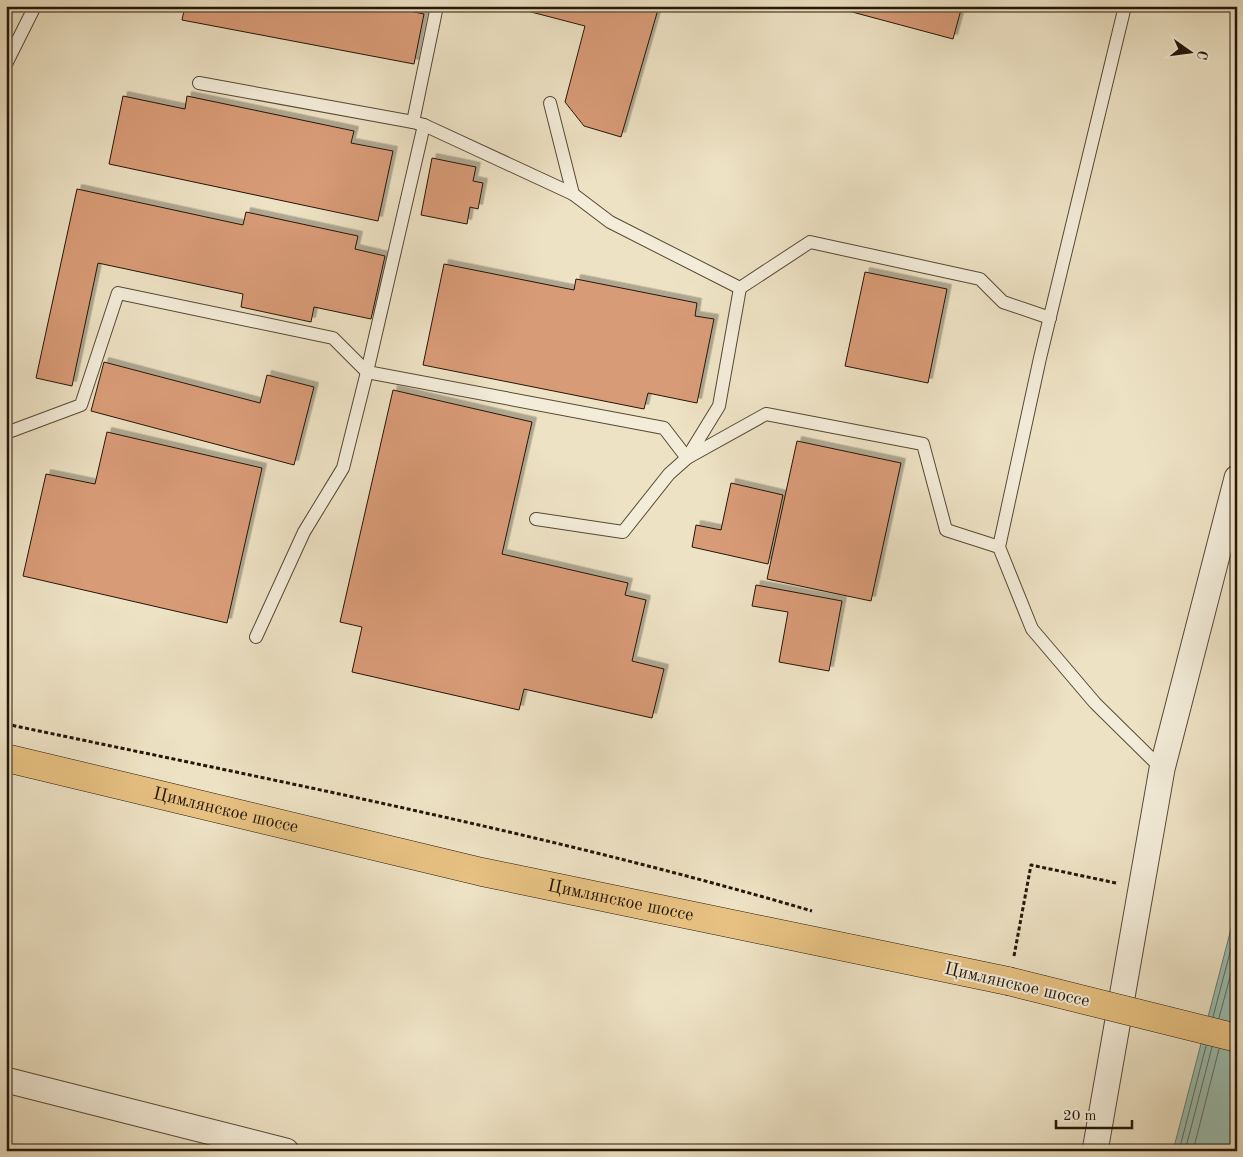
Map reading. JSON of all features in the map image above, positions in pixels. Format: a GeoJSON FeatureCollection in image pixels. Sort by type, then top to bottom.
{"type":"FeatureCollection","features":[{"type":"Feature","properties":{"kind":"main road","name":"Цимлянское шоссе"},"geometry":{"type":"LineString","coordinates":[[6,758],[482,872],[1010,971],[1237,1038]]}},
{"type":"Feature","properties":{"kind":"street"},"geometry":{"type":"LineString","coordinates":[[1095,1151],[1162,769],[1237,478]]}},
{"type":"Feature","properties":{"kind":"street"},"geometry":{"type":"LineString","coordinates":[[6,1080],[286,1151]]}},
{"type":"Feature","properties":{"kind":"lane"},"geometry":{"type":"LineString","coordinates":[[6,64],[35,6]]}},
{"type":"Feature","properties":{"kind":"lane"},"geometry":{"type":"LineString","coordinates":[[256,637],[304,532],[342,468],[367,372],[419,124],[437,6]]}},
{"type":"Feature","properties":{"kind":"lane"},"geometry":{"type":"LineString","coordinates":[[1125,6],[1050,318],[999,546],[1032,629],[1096,703],[1162,769]]}},
{"type":"Feature","properties":{"kind":"lane"},"geometry":{"type":"LineString","coordinates":[[198,83],[419,124],[573,194],[610,222],[740,288]]}},
{"type":"Feature","properties":{"kind":"lane"},"geometry":{"type":"LineString","coordinates":[[550,104],[573,194]]}},
{"type":"Feature","properties":{"kind":"lane"},"geometry":{"type":"LineString","coordinates":[[688,458],[719,406],[740,288],[810,242],[980,279],[1003,302],[1050,318]]}},
{"type":"Feature","properties":{"kind":"lane"},"geometry":{"type":"LineString","coordinates":[[6,432],[81,405],[118,293],[333,338],[367,372],[664,428],[688,458]]}},
{"type":"Feature","properties":{"kind":"lane"},"geometry":{"type":"LineString","coordinates":[[536,519],[623,532],[669,474],[688,458],[766,414],[923,444],[946,530],[999,546]]}},
{"type":"Feature","properties":{"kind":"path"},"geometry":{"type":"LineString","coordinates":[[6,724],[476,823],[743,891],[820,913]]}},
{"type":"Feature","properties":{"kind":"path"},"geometry":{"type":"LineString","coordinates":[[1010,971],[1031,866],[1141,888]]}},
{"type":"Feature","properties":{"kind":"water"},"geometry":{"type":"Polygon","coordinates":[[[1237,906],[1237,1151],[1173,1151],[1237,906]]]}},
{"type":"Feature","properties":{"kind":"building"},"geometry":{"type":"Polygon","coordinates":[[[185,6],[385,6],[424,14],[414,64],[182,20],[185,6]]]}},
{"type":"Feature","properties":{"kind":"building"},"geometry":{"type":"Polygon","coordinates":[[[508,6],[659,6],[621,137],[584,126],[565,102],[585,26],[508,6]]]}},
{"type":"Feature","properties":{"kind":"building"},"geometry":{"type":"Polygon","coordinates":[[[841,6],[962,6],[953,39],[841,9],[841,6]]]}},
{"type":"Feature","properties":{"kind":"building"},"geometry":{"type":"Polygon","coordinates":[[[123,96],[185,109],[187,96],[354,131],[351,143],[393,151],[378,221],[109,164],[123,96]]]}},
{"type":"Feature","properties":{"kind":"building"},"geometry":{"type":"Polygon","coordinates":[[[432,158],[476,167],[473,181],[483,183],[478,209],[470,207],[467,224],[421,215],[432,158]]]}},
{"type":"Feature","properties":{"kind":"building"},"geometry":{"type":"Polygon","coordinates":[[[77,189],[243,225],[246,212],[358,236],[355,249],[385,256],[371,319],[314,307],[311,322],[241,307],[243,294],[98,263],[72,386],[36,378],[77,189]]]}},
{"type":"Feature","properties":{"kind":"building"},"geometry":{"type":"Polygon","coordinates":[[[444,264],[574,290],[576,279],[697,303],[695,316],[714,319],[697,403],[648,393],[644,409],[423,365],[444,264]]]}},
{"type":"Feature","properties":{"kind":"building"},"geometry":{"type":"Polygon","coordinates":[[[865,272],[947,289],[928,383],[845,366],[865,272]]]}},
{"type":"Feature","properties":{"kind":"building"},"geometry":{"type":"Polygon","coordinates":[[[104,362],[260,403],[267,375],[314,387],[294,465],[91,411],[104,362]]]}},
{"type":"Feature","properties":{"kind":"building"},"geometry":{"type":"Polygon","coordinates":[[[393,390],[532,422],[502,554],[628,583],[625,595],[646,600],[632,661],[664,669],[652,718],[524,689],[519,710],[352,672],[362,627],[340,622],[393,390]]]}},
{"type":"Feature","properties":{"kind":"building"},"geometry":{"type":"Polygon","coordinates":[[[107,432],[262,468],[227,623],[23,576],[46,474],[95,484],[107,432]]]}},
{"type":"Feature","properties":{"kind":"building"},"geometry":{"type":"Polygon","coordinates":[[[797,441],[901,463],[871,601],[767,579],[797,441]]]}},
{"type":"Feature","properties":{"kind":"building"},"geometry":{"type":"Polygon","coordinates":[[[731,483],[783,495],[768,564],[692,547],[696,525],[721,530],[731,483]]]}},
{"type":"Feature","properties":{"kind":"building"},"geometry":{"type":"Polygon","coordinates":[[[756,585],[842,601],[829,671],[779,662],[788,612],[752,606],[756,585]]]}}]}
